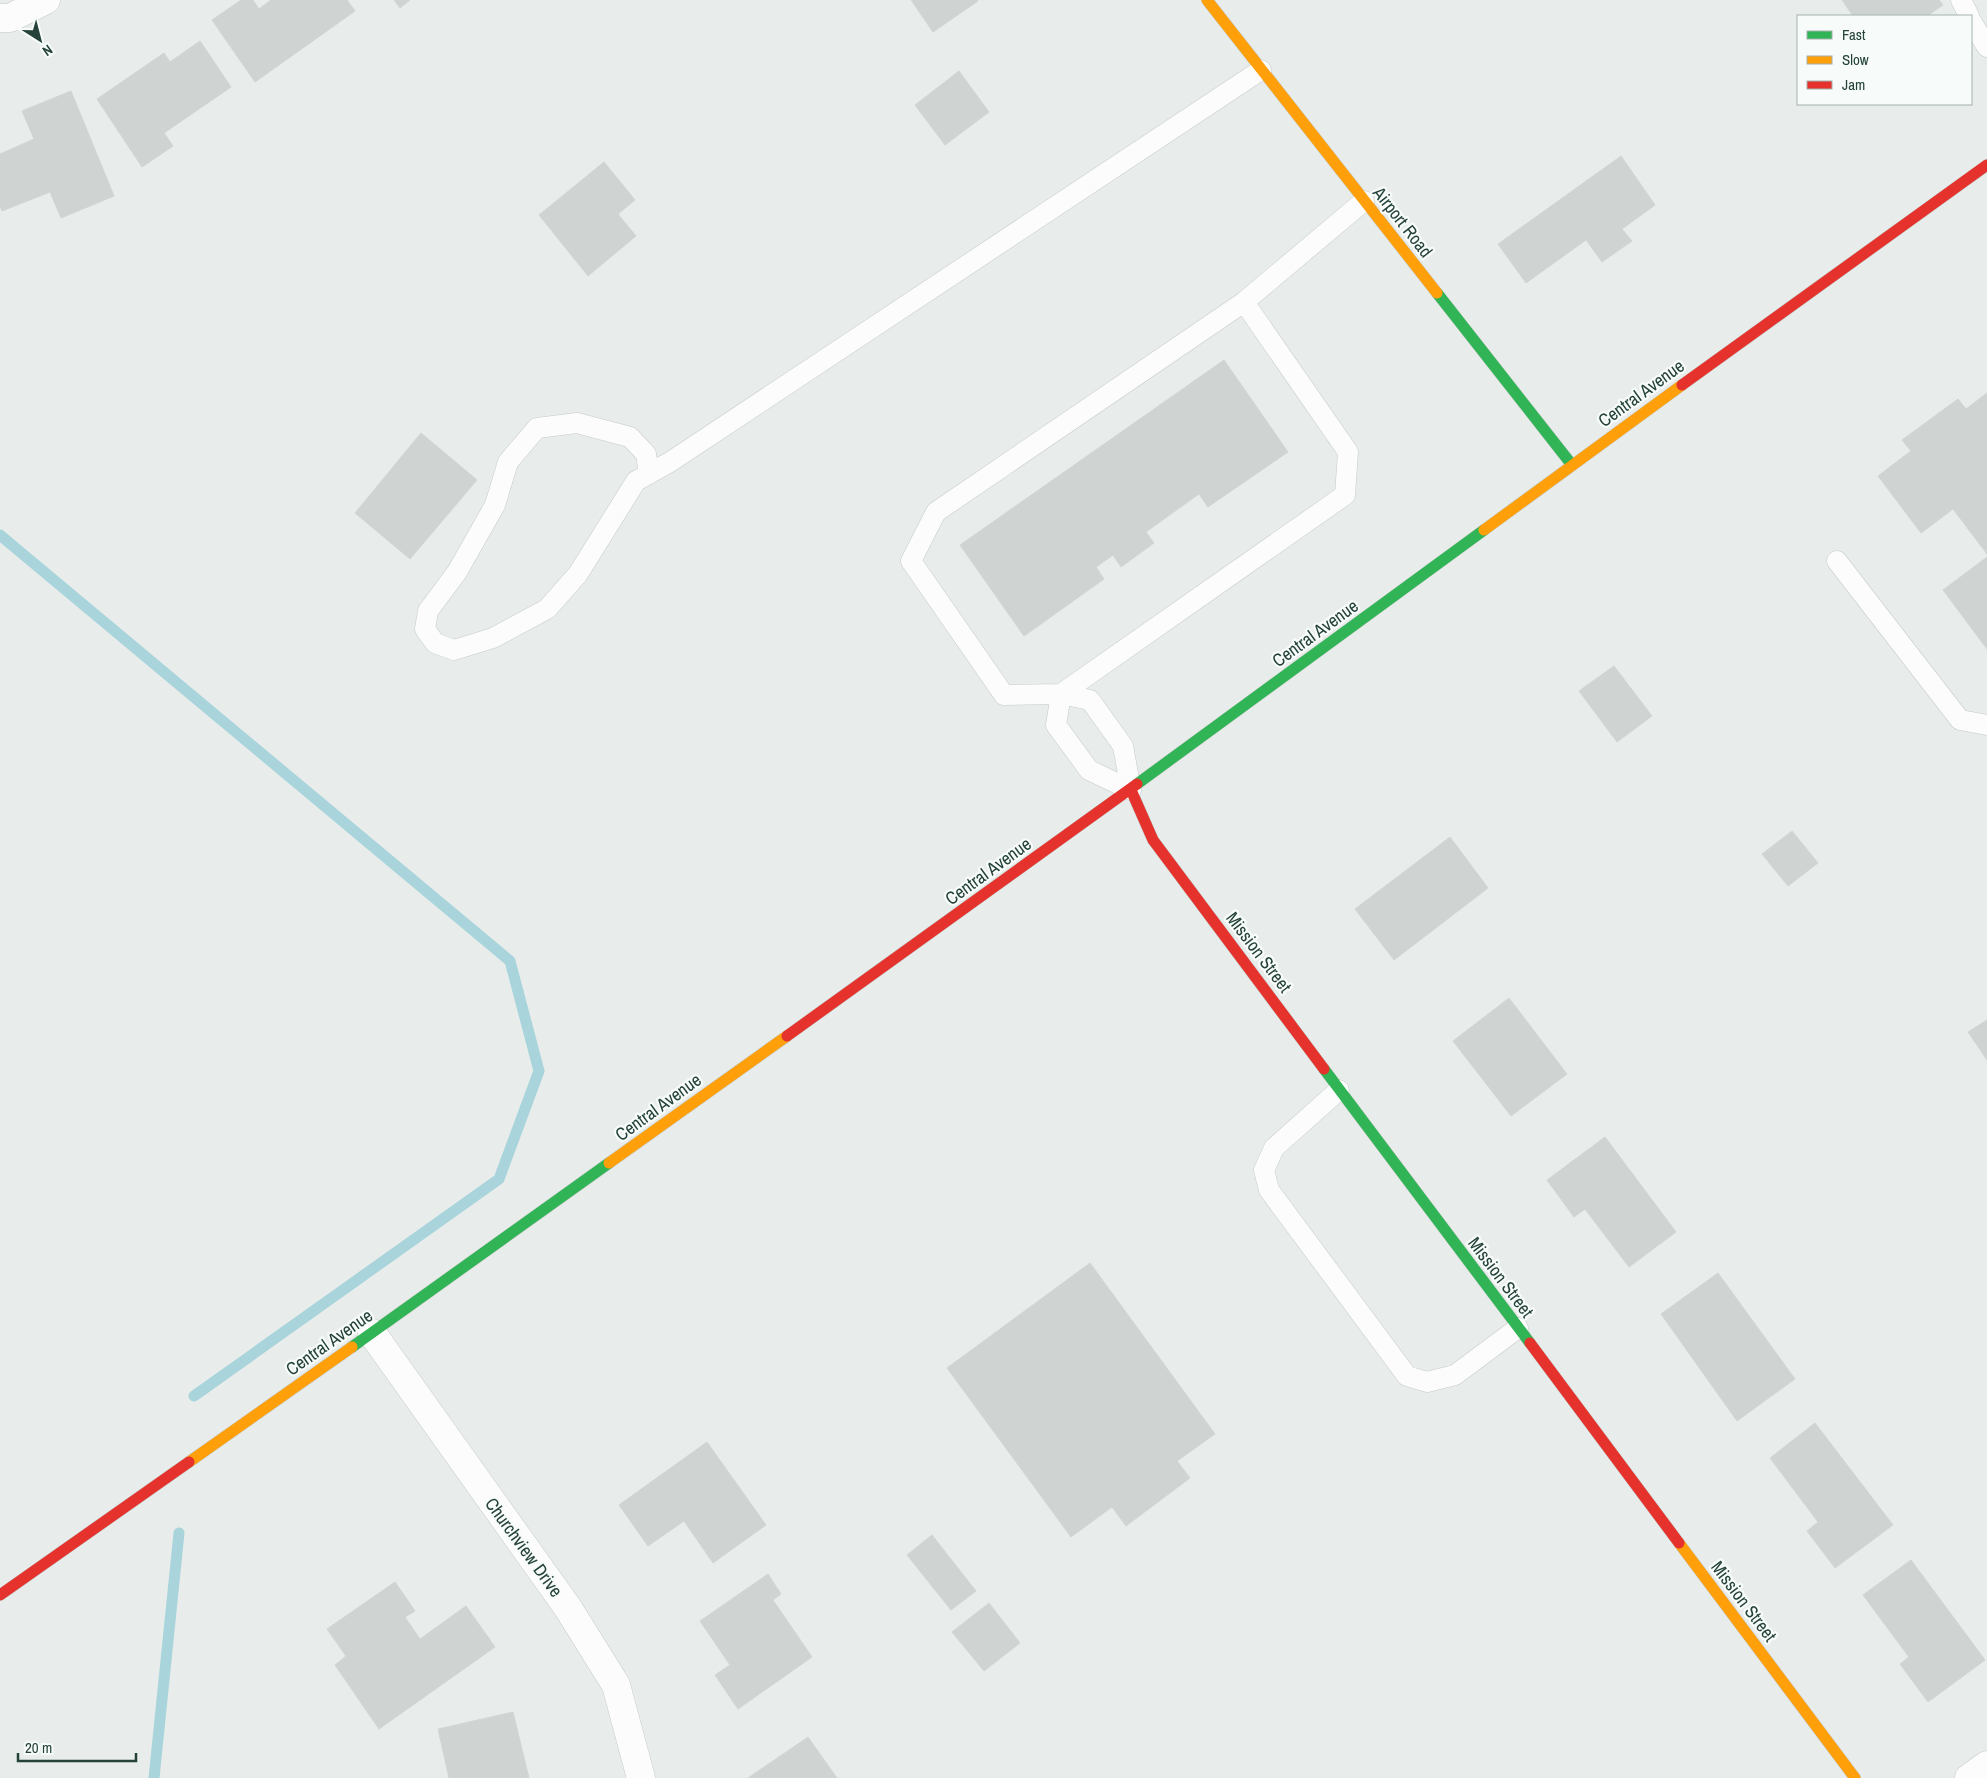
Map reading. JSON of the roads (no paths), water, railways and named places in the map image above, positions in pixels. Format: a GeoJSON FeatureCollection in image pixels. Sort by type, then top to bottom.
{"type":"FeatureCollection","features":[{"type":"Feature","properties":{"kind":"street"},"geometry":{"type":"LineString","coordinates":[[0,18],[10,18],[46,0]]}},
{"type":"Feature","properties":{"kind":"street","name":"Airport Road"},"geometry":{"type":"LineString","coordinates":[[1207,0],[1572,465]]}},
{"type":"Feature","properties":{"kind":"street","name":"Central Avenue"},"geometry":{"type":"LineString","coordinates":[[0,1595],[372,1333],[1131,790],[1572,465],[1987,165]]}},
{"type":"Feature","properties":{"kind":"street","name":"Mission Street"},"geometry":{"type":"LineString","coordinates":[[1131,790],[1153,840],[1855,1778]]}},
{"type":"Feature","properties":{"kind":"street","name":"Churchview Drive"},"geometry":{"type":"LineString","coordinates":[[372,1333],[568,1608],[616,1685],[641,1778]]}},
{"type":"Feature","properties":{"kind":"street"},"geometry":{"type":"LineString","coordinates":[[1968,1778],[1987,1765]]}},
{"type":"Feature","properties":{"kind":"lane"},"geometry":{"type":"LineString","coordinates":[[1961,0],[1968,15]]}},
{"type":"Feature","properties":{"kind":"lane"},"geometry":{"type":"LineString","coordinates":[[1972,23],[1987,47]]}},
{"type":"Feature","properties":{"kind":"lane"},"geometry":{"type":"LineString","coordinates":[[649,474],[646,454],[630,437],[577,422],[536,428],[508,462],[495,505],[457,572],[428,611],[425,629],[435,643],[454,650],[462,648],[493,638],[547,609],[578,574],[636,481],[649,474],[687,451],[1261,70]]}},
{"type":"Feature","properties":{"kind":"lane"},"geometry":{"type":"LineString","coordinates":[[1131,790],[1123,746],[1090,700],[1061,694],[1004,694],[911,561],[936,512],[1244,302],[1364,201]]}},
{"type":"Feature","properties":{"kind":"lane"},"geometry":{"type":"LineString","coordinates":[[1131,790],[1089,770],[1056,725],[1061,694],[1345,495],[1348,452],[1244,302]]}},
{"type":"Feature","properties":{"kind":"lane"},"geometry":{"type":"LineString","coordinates":[[1837,561],[1960,720],[1987,725]]}},
{"type":"Feature","properties":{"kind":"lane"},"geometry":{"type":"LineString","coordinates":[[1339,1090],[1274,1148],[1264,1170],[1269,1190],[1407,1376],[1427,1382],[1455,1375],[1518,1328]]}},
{"type":"Feature","properties":{"kind":"waterway"},"geometry":{"type":"LineString","coordinates":[[0,535],[510,961],[539,1071],[499,1179],[194,1396]]}},
{"type":"Feature","properties":{"kind":"waterway"},"geometry":{"type":"LineString","coordinates":[[154,1778],[179,1533]]}}]}
